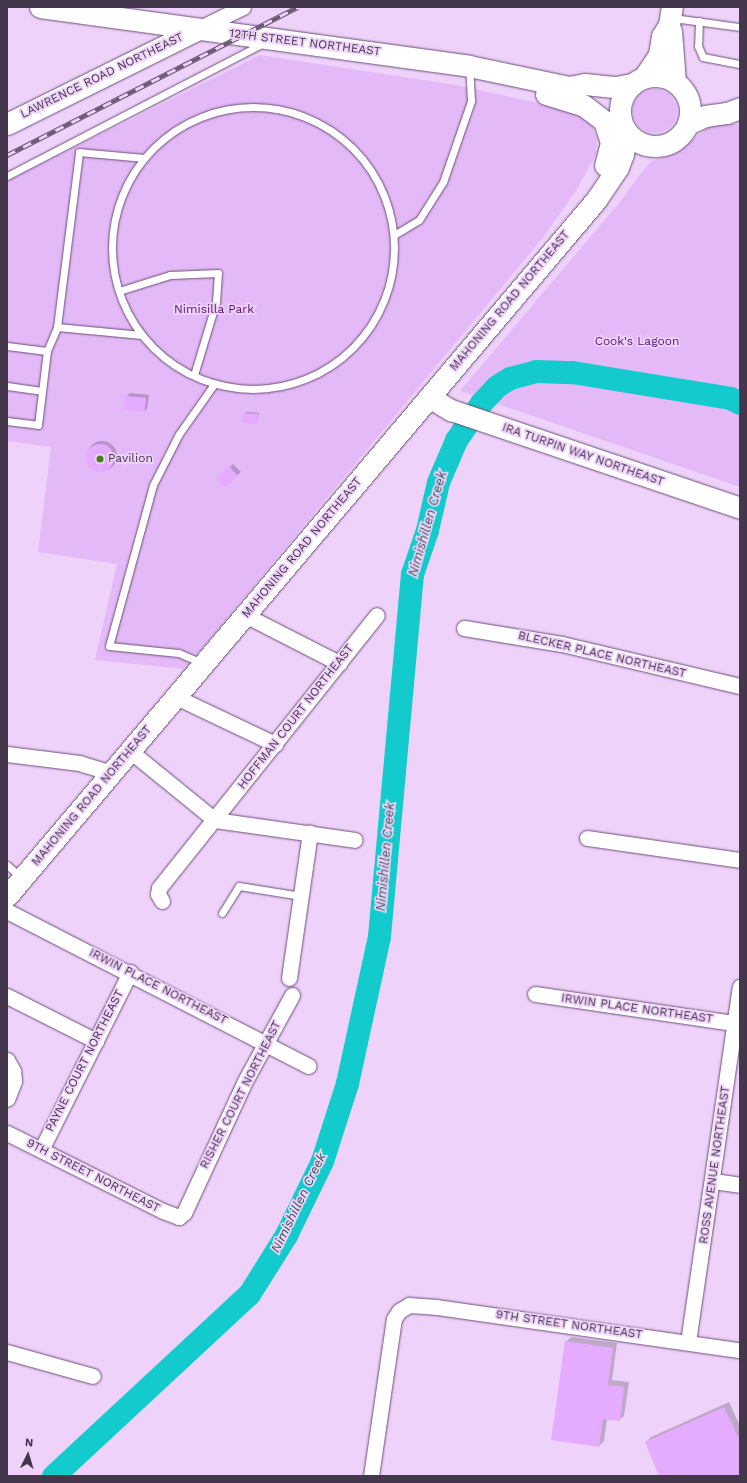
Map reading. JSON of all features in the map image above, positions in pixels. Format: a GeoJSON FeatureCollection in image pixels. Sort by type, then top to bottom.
{"type":"FeatureCollection","features":[{"type":"Feature","properties":{"kind":"main road","name":"12TH STREET NORTHEAST"},"geometry":{"type":"LineString","coordinates":[[40,7],[107,11],[198,29],[469,66],[568,87],[608,108],[623,127]]}},
{"type":"Feature","properties":{"kind":"main road"},"geometry":{"type":"LineString","coordinates":[[670,16],[681,89],[690,112],[688,124],[683,132],[672,142],[652,147],[634,140],[623,127],[621,101],[656,60],[662,36],[670,16]]}},
{"type":"Feature","properties":{"kind":"main road","name":"LAWRENCE ROAD NORTHEAST"},"geometry":{"type":"LineString","coordinates":[[7,124],[198,29]]}},
{"type":"Feature","properties":{"kind":"main road"},"geometry":{"type":"LineString","coordinates":[[469,66],[493,82],[577,102],[598,114],[607,125],[611,143],[607,162],[587,196],[555,235],[554,250]]}},
{"type":"Feature","properties":{"kind":"main road"},"geometry":{"type":"LineString","coordinates":[[638,81],[658,76],[681,89],[740,107]]}},
{"type":"Feature","properties":{"kind":"main road","name":"12TH STREET NORTHEAST"},"geometry":{"type":"LineString","coordinates":[[568,87],[585,84],[616,87],[638,81]]}},
{"type":"Feature","properties":{"kind":"main road"},"geometry":{"type":"LineString","coordinates":[[688,124],[740,107]]}},
{"type":"Feature","properties":{"kind":"main road","name":"MAHONING ROAD NORTHEAST"},"geometry":{"type":"LineString","coordinates":[[7,896],[15,872],[111,773],[596,200],[618,167],[623,127]]}},
{"type":"Feature","properties":{"kind":"main road","name":"MAHONING ROAD NORTHEAST"},"geometry":{"type":"LineString","coordinates":[[596,200],[621,183],[638,159],[652,147]]}},
{"type":"Feature","properties":{"kind":"main road","name":"IRA TURPIN WAY NORTHEAST"},"geometry":{"type":"LineString","coordinates":[[429,397],[451,410],[740,508]]}},
{"type":"Feature","properties":{"kind":"street"},"geometry":{"type":"LineString","coordinates":[[198,29],[243,7]]}},
{"type":"Feature","properties":{"kind":"street","name":"HOFFMAN COURT NORTHEAST"},"geometry":{"type":"LineString","coordinates":[[215,820],[377,614]]}},
{"type":"Feature","properties":{"kind":"street"},"geometry":{"type":"LineString","coordinates":[[245,615],[339,662]]}},
{"type":"Feature","properties":{"kind":"street","name":"BLECKER PLACE NORTHEAST"},"geometry":{"type":"LineString","coordinates":[[464,628],[562,644],[740,686]]}},
{"type":"Feature","properties":{"kind":"street"},"geometry":{"type":"LineString","coordinates":[[176,697],[275,744]]}},
{"type":"Feature","properties":{"kind":"street"},"geometry":{"type":"LineString","coordinates":[[130,751],[215,820],[355,840]]}},
{"type":"Feature","properties":{"kind":"street"},"geometry":{"type":"LineString","coordinates":[[7,754],[79,763],[111,773]]}},
{"type":"Feature","properties":{"kind":"street"},"geometry":{"type":"LineString","coordinates":[[162,901],[158,894],[159,888],[215,820]]}},
{"type":"Feature","properties":{"kind":"street"},"geometry":{"type":"LineString","coordinates":[[289,978],[310,833]]}},
{"type":"Feature","properties":{"kind":"street"},"geometry":{"type":"LineString","coordinates":[[587,838],[740,860]]}},
{"type":"Feature","properties":{"kind":"street","name":"IRWIN PLACE NORTHEAST"},"geometry":{"type":"LineString","coordinates":[[7,911],[130,972],[308,1066]]}},
{"type":"Feature","properties":{"kind":"street","name":"PAYNE COURT NORTHEAST"},"geometry":{"type":"LineString","coordinates":[[41,1150],[130,972]]}},
{"type":"Feature","properties":{"kind":"street","name":"ROSS AVENUE NORTHEAST"},"geometry":{"type":"LineString","coordinates":[[688,1342],[738,1024],[740,987]]}},
{"type":"Feature","properties":{"kind":"street","name":"IRWIN PLACE NORTHEAST"},"geometry":{"type":"LineString","coordinates":[[535,994],[738,1024]]}},
{"type":"Feature","properties":{"kind":"street","name":"RISHER COURT NORTHEAST"},"geometry":{"type":"LineString","coordinates":[[179,1217],[184,1213],[228,1115],[292,995]]}},
{"type":"Feature","properties":{"kind":"street"},"geometry":{"type":"LineString","coordinates":[[7,996],[96,1041]]}},
{"type":"Feature","properties":{"kind":"street"},"geometry":{"type":"LineString","coordinates":[[7,1060],[13,1072],[14,1082],[7,1099]]}},
{"type":"Feature","properties":{"kind":"street","name":"9TH STREET NORTHEAST"},"geometry":{"type":"LineString","coordinates":[[7,1133],[179,1217]]}},
{"type":"Feature","properties":{"kind":"street"},"geometry":{"type":"LineString","coordinates":[[713,1181],[740,1185]]}},
{"type":"Feature","properties":{"kind":"street","name":"9TH STREET NORTHEAST"},"geometry":{"type":"LineString","coordinates":[[371,1476],[390,1335],[394,1319],[399,1311],[409,1305],[436,1307],[740,1350]]}},
{"type":"Feature","properties":{"kind":"street"},"geometry":{"type":"LineString","coordinates":[[7,1352],[93,1376]]}},
{"type":"Feature","properties":{"kind":"lane"},"geometry":{"type":"LineString","coordinates":[[670,16],[740,26]]}},
{"type":"Feature","properties":{"kind":"lane"},"geometry":{"type":"LineString","coordinates":[[699,21],[698,46],[703,56],[740,64]]}},
{"type":"Feature","properties":{"kind":"lane"},"geometry":{"type":"LineString","coordinates":[[7,176],[73,144],[272,39]]}},
{"type":"Feature","properties":{"kind":"lane"},"geometry":{"type":"LineString","coordinates":[[394,235],[419,220],[443,182],[471,101],[469,66]]}},
{"type":"Feature","properties":{"kind":"lane"},"geometry":{"type":"LineString","coordinates":[[252,108],[296,114],[336,134],[368,166],[382,192],[394,235],[393,265],[384,300],[370,327],[346,354],[307,378],[279,386],[249,388],[215,383],[194,375],[172,363],[142,335],[131,318],[119,291],[113,255],[115,220],[124,192],[144,158],[169,135],[208,115],[252,108]]}},
{"type":"Feature","properties":{"kind":"lane"},"geometry":{"type":"LineString","coordinates":[[7,421],[38,425],[47,351],[57,327],[79,152],[73,144]]}},
{"type":"Feature","properties":{"kind":"lane"},"geometry":{"type":"LineString","coordinates":[[79,152],[144,158]]}},
{"type":"Feature","properties":{"kind":"lane"},"geometry":{"type":"LineString","coordinates":[[119,291],[170,275],[218,273],[216,302],[194,375]]}},
{"type":"Feature","properties":{"kind":"lane"},"geometry":{"type":"LineString","coordinates":[[57,327],[142,335]]}},
{"type":"Feature","properties":{"kind":"lane"},"geometry":{"type":"LineString","coordinates":[[7,346],[47,351]]}},
{"type":"Feature","properties":{"kind":"lane"},"geometry":{"type":"LineString","coordinates":[[204,664],[178,653],[109,646],[153,485],[179,434],[215,383]]}},
{"type":"Feature","properties":{"kind":"lane"},"geometry":{"type":"LineString","coordinates":[[7,386],[42,391]]}},
{"type":"Feature","properties":{"kind":"lane"},"geometry":{"type":"LineString","coordinates":[[222,913],[239,886],[301,896]]}},
{"type":"Feature","properties":{"kind":"green space","name":"Nimisilla Park"},"geometry":{"type":"Polygon","coordinates":[[[260,55],[456,85],[560,108],[579,115],[592,126],[597,138],[596,154],[577,189],[545,235],[185,669],[95,660],[117,564],[38,552],[51,447],[7,441],[7,181],[260,55]]]}},
{"type":"Feature","properties":{"kind":"green space"},"geometry":{"type":"Polygon","coordinates":[[[651,89],[659,89],[671,95],[677,107],[677,115],[671,127],[659,133],[651,133],[639,127],[633,115],[633,107],[639,95],[651,89]]]}},
{"type":"Feature","properties":{"kind":"green space","name":"Cook's Lagoon"},"geometry":{"type":"Polygon","coordinates":[[[720,123],[740,124],[740,487],[460,391],[619,203],[644,169],[652,161],[681,149],[707,128],[720,123]]]}},
{"type":"Feature","properties":{"kind":"building"},"geometry":{"type":"Polygon","coordinates":[[[125,396],[146,398],[145,412],[124,410],[125,396]]]}},
{"type":"Feature","properties":{"kind":"building"},"geometry":{"type":"Polygon","coordinates":[[[243,413],[258,414],[257,424],[242,423],[243,413]]]}},
{"type":"Feature","properties":{"kind":"building","name":"Pavilion"},"geometry":{"type":"Polygon","coordinates":[[[100,444],[110,448],[114,458],[110,468],[100,472],[90,468],[86,458],[90,448],[100,444]]]}},
{"type":"Feature","properties":{"kind":"building"},"geometry":{"type":"Polygon","coordinates":[[[229,466],[238,476],[224,488],[216,478],[229,466]]]}},
{"type":"Feature","properties":{"kind":"building"},"geometry":{"type":"Polygon","coordinates":[[[565,1341],[613,1348],[608,1385],[624,1387],[620,1421],[603,1419],[599,1447],[551,1440],[565,1341]]]}},
{"type":"Feature","properties":{"kind":"building"},"geometry":{"type":"Polygon","coordinates":[[[724,1407],[740,1441],[740,1476],[659,1476],[645,1442],[724,1407]]]}},
{"type":"Feature","properties":{"kind":"waterway","name":"Nimishillen Creek"},"geometry":{"type":"LineString","coordinates":[[53,1476],[249,1294],[286,1235],[322,1161],[347,1083],[379,936],[412,574],[427,530],[438,482],[456,440],[481,403],[497,386],[510,378],[536,371],[572,372],[730,398],[740,403]]}},
{"type":"Feature","properties":{"kind":"railway"},"geometry":{"type":"LineString","coordinates":[[7,155],[297,7]]}},
{"type":"Feature","properties":{"kind":"place","name":"Pavilion"},"geometry":{"type":"Point","coordinates":[100,459]}}]}
